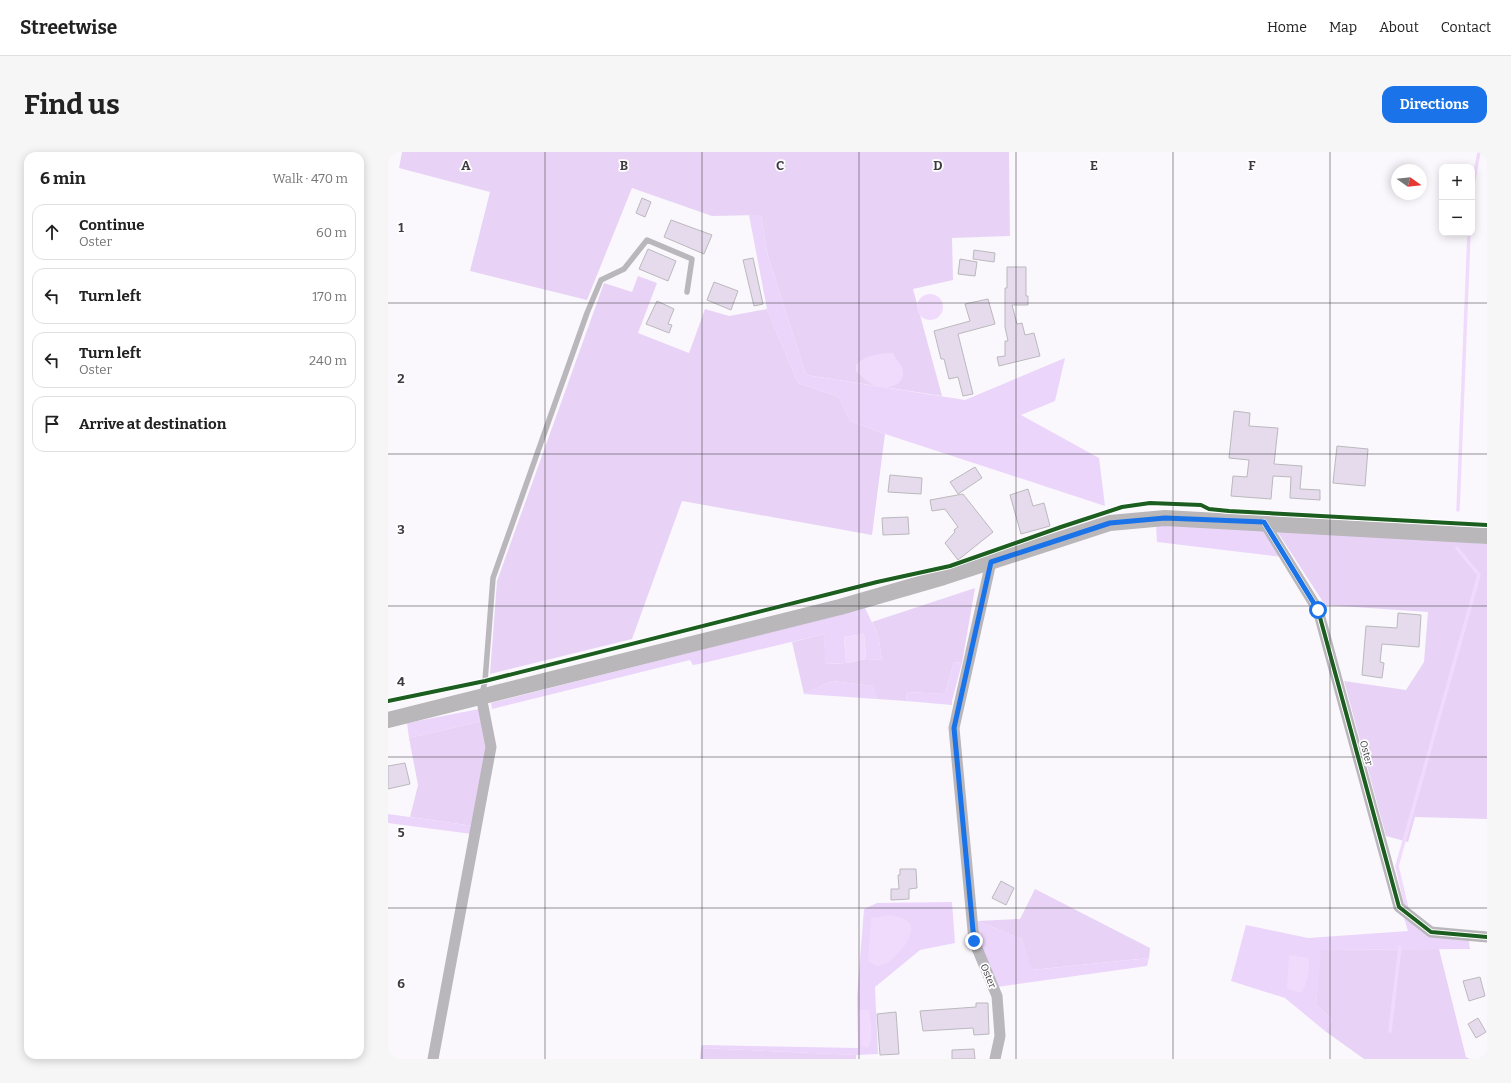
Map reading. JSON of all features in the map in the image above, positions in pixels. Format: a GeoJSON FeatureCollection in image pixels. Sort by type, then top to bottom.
{"type":"FeatureCollection","features":[{"type":"Feature","properties":{"kind":"main road"},"geometry":{"type":"LineString","coordinates":[[388,720],[840,607],[991,562],[1110,523],[1165,518],[1264,522],[1487,536]]}},
{"type":"Feature","properties":{"kind":"street","name":"Oster"},"geometry":{"type":"LineString","coordinates":[[1264,522],[1318,610],[1399,908],[1431,932],[1487,937]]}},
{"type":"Feature","properties":{"kind":"street","name":"Oster"},"geometry":{"type":"LineString","coordinates":[[991,562],[954,728],[974,941],[997,996],[1000,1036],[995,1059]]}},
{"type":"Feature","properties":{"kind":"street"},"geometry":{"type":"LineString","coordinates":[[433,1059],[492,747],[481,696]]}},
{"type":"Feature","properties":{"kind":"lane"},"geometry":{"type":"LineString","coordinates":[[481,696],[485,681],[493,578],[586,313],[601,280],[624,269],[647,240],[692,259],[686,292]]}},
{"type":"Feature","properties":{"kind":"shaded area"},"geometry":{"type":"Polygon","coordinates":[[[402,152],[1009,152],[1010,236],[952,238],[953,280],[913,289],[942,396],[806,375],[767,253],[761,215],[712,216],[632,188],[587,300],[470,271],[490,192],[399,168],[402,152]]]}},
{"type":"Feature","properties":{"kind":"shaded area"},"geometry":{"type":"Polygon","coordinates":[[[749,215],[761,215],[767,253],[806,375],[965,400],[1065,358],[1055,401],[1021,415],[1099,458],[1105,506],[885,434],[850,421],[839,397],[798,383],[767,309],[749,215]]]}},
{"type":"Feature","properties":{"kind":"shaded area"},"geometry":{"type":"Polygon","coordinates":[[[638,276],[657,283],[638,333],[689,353],[705,309],[729,316],[767,309],[798,383],[839,397],[850,421],[885,434],[872,535],[682,501],[632,639],[490,674],[497,581],[604,283],[632,292],[638,276]]]}},
{"type":"Feature","properties":{"kind":"shaded area"},"geometry":{"type":"Polygon","coordinates":[[[930,294],[939,298],[943,307],[939,316],[930,320],[921,316],[917,307],[921,298],[930,294]]]}},
{"type":"Feature","properties":{"kind":"shaded area"},"geometry":{"type":"Polygon","coordinates":[[[893,353],[902,367],[903,373],[899,382],[891,387],[880,387],[870,383],[856,371],[856,365],[868,357],[893,353]]]}},
{"type":"Feature","properties":{"kind":"shaded area"},"geometry":{"type":"Polygon","coordinates":[[[1156,524],[1263,528],[1282,557],[1157,542],[1156,524]]]}},
{"type":"Feature","properties":{"kind":"shaded area"},"geometry":{"type":"Polygon","coordinates":[[[1275,528],[1487,544],[1487,819],[1415,817],[1408,842],[1386,836],[1344,681],[1406,690],[1424,662],[1428,612],[1325,605],[1275,528]]]}},
{"type":"Feature","properties":{"kind":"shaded area"},"geometry":{"type":"Polygon","coordinates":[[[975,588],[962,663],[954,662],[945,694],[907,692],[906,701],[877,699],[873,686],[832,681],[804,694],[792,642],[824,634],[826,664],[846,663],[866,659],[882,660],[878,635],[872,622],[975,588]]]}},
{"type":"Feature","properties":{"kind":"shaded area"},"geometry":{"type":"Polygon","coordinates":[[[865,608],[878,635],[882,660],[866,659],[864,634],[844,637],[846,663],[825,664],[824,634],[699,664],[693,665],[690,660],[492,709],[491,703],[865,608]]]}},
{"type":"Feature","properties":{"kind":"shaded area"},"geometry":{"type":"Polygon","coordinates":[[[864,634],[866,659],[846,663],[844,637],[864,634]]]}},
{"type":"Feature","properties":{"kind":"shaded area"},"geometry":{"type":"Polygon","coordinates":[[[954,662],[962,663],[952,705],[906,701],[907,692],[945,694],[954,662]]]}},
{"type":"Feature","properties":{"kind":"shaded area"},"geometry":{"type":"Polygon","coordinates":[[[832,681],[874,686],[877,699],[804,694],[832,681]]]}},
{"type":"Feature","properties":{"kind":"shaded area"},"geometry":{"type":"Polygon","coordinates":[[[479,709],[482,721],[409,738],[407,723],[479,709]]]}},
{"type":"Feature","properties":{"kind":"shaded area"},"geometry":{"type":"Polygon","coordinates":[[[482,721],[487,747],[473,826],[410,817],[418,785],[409,738],[482,721]]]}},
{"type":"Feature","properties":{"kind":"shaded area"},"geometry":{"type":"Polygon","coordinates":[[[388,814],[473,826],[472,834],[388,823],[388,814]]]}},
{"type":"Feature","properties":{"kind":"shaded area"},"geometry":{"type":"Polygon","coordinates":[[[1035,889],[1150,948],[1149,958],[1031,970],[1022,939],[977,921],[1020,919],[1035,889]]]}},
{"type":"Feature","properties":{"kind":"shaded area"},"geometry":{"type":"Polygon","coordinates":[[[952,902],[955,943],[920,950],[875,987],[878,1054],[856,1055],[701,1048],[702,1045],[858,1048],[857,997],[864,909],[877,903],[952,902]]]}},
{"type":"Feature","properties":{"kind":"shaded area"},"geometry":{"type":"Polygon","coordinates":[[[890,915],[906,920],[910,924],[910,936],[901,951],[895,957],[882,966],[876,966],[868,961],[871,918],[890,915]]]}},
{"type":"Feature","properties":{"kind":"shaded area"},"geometry":{"type":"Polygon","coordinates":[[[1404,918],[1469,941],[1470,949],[1321,950],[1316,1005],[1332,1019],[1325,1031],[1285,998],[1231,981],[1246,925],[1308,938],[1408,931],[1404,918]]]}},
{"type":"Feature","properties":{"kind":"shaded area"},"geometry":{"type":"Polygon","coordinates":[[[977,921],[1022,939],[1032,970],[1149,958],[1147,966],[997,987],[979,941],[977,921]]]}},
{"type":"Feature","properties":{"kind":"shaded area"},"geometry":{"type":"Polygon","coordinates":[[[1439,949],[1466,1057],[1470,1059],[1364,1059],[1325,1031],[1332,1019],[1316,1005],[1320,950],[1439,949]]]}},
{"type":"Feature","properties":{"kind":"shaded area"},"geometry":{"type":"Polygon","coordinates":[[[1289,955],[1308,958],[1309,972],[1302,993],[1287,989],[1289,955]]]}},
{"type":"Feature","properties":{"kind":"shaded area"},"geometry":{"type":"Polygon","coordinates":[[[862,1009],[869,1010],[871,1041],[867,1048],[861,1046],[859,1011],[862,1009]]]}},
{"type":"Feature","properties":{"kind":"shaded area"},"geometry":{"type":"Polygon","coordinates":[[[701,1048],[856,1055],[856,1059],[700,1059],[701,1048]]]}},
{"type":"Feature","properties":{"kind":"building"},"geometry":{"type":"Polygon","coordinates":[[[642,198],[651,202],[645,217],[636,213],[642,198]]]}},
{"type":"Feature","properties":{"kind":"building"},"geometry":{"type":"Polygon","coordinates":[[[671,220],[712,235],[704,254],[664,237],[671,220]]]}},
{"type":"Feature","properties":{"kind":"building"},"geometry":{"type":"Polygon","coordinates":[[[648,249],[676,261],[668,281],[639,269],[648,249]]]}},
{"type":"Feature","properties":{"kind":"building"},"geometry":{"type":"Polygon","coordinates":[[[974,250],[995,253],[994,262],[973,259],[974,250]]]}},
{"type":"Feature","properties":{"kind":"building"},"geometry":{"type":"Polygon","coordinates":[[[753,258],[763,304],[754,306],[743,260],[753,258]]]}},
{"type":"Feature","properties":{"kind":"building"},"geometry":{"type":"Polygon","coordinates":[[[960,259],[977,262],[975,276],[958,274],[960,259]]]}},
{"type":"Feature","properties":{"kind":"building"},"geometry":{"type":"Polygon","coordinates":[[[1007,267],[1026,267],[1026,296],[1028,296],[1028,305],[1012,305],[1017,324],[1022,323],[1025,335],[1034,333],[1040,356],[999,366],[997,357],[1005,356],[1005,341],[1008,341],[1005,327],[1005,288],[1007,288],[1007,267]]]}},
{"type":"Feature","properties":{"kind":"building"},"geometry":{"type":"Polygon","coordinates":[[[714,282],[738,291],[731,310],[707,300],[714,282]]]}},
{"type":"Feature","properties":{"kind":"building"},"geometry":{"type":"Polygon","coordinates":[[[988,299],[995,324],[958,334],[973,394],[963,396],[958,377],[949,379],[944,359],[941,359],[934,331],[970,321],[965,304],[988,299]]]}},
{"type":"Feature","properties":{"kind":"building"},"geometry":{"type":"Polygon","coordinates":[[[657,301],[674,309],[668,324],[672,325],[669,333],[646,324],[657,301]]]}},
{"type":"Feature","properties":{"kind":"building"},"geometry":{"type":"Polygon","coordinates":[[[1234,411],[1250,413],[1249,426],[1278,428],[1274,464],[1302,466],[1300,489],[1320,490],[1320,500],[1290,498],[1291,477],[1273,476],[1271,499],[1231,496],[1233,476],[1247,477],[1249,460],[1229,458],[1234,411]]]}},
{"type":"Feature","properties":{"kind":"building"},"geometry":{"type":"Polygon","coordinates":[[[1337,446],[1368,449],[1365,486],[1333,483],[1337,446]]]}},
{"type":"Feature","properties":{"kind":"building"},"geometry":{"type":"Polygon","coordinates":[[[975,467],[982,478],[958,494],[950,482],[975,467]]]}},
{"type":"Feature","properties":{"kind":"building"},"geometry":{"type":"Polygon","coordinates":[[[890,475],[922,478],[921,494],[888,492],[890,475]]]}},
{"type":"Feature","properties":{"kind":"building"},"geometry":{"type":"Polygon","coordinates":[[[1028,489],[1033,506],[1044,503],[1050,526],[1021,534],[1010,495],[1028,489]]]}},
{"type":"Feature","properties":{"kind":"building"},"geometry":{"type":"Polygon","coordinates":[[[963,494],[993,532],[958,560],[945,543],[955,532],[954,530],[958,527],[945,509],[932,511],[930,500],[963,494]]]}},
{"type":"Feature","properties":{"kind":"building"},"geometry":{"type":"Polygon","coordinates":[[[908,517],[909,534],[883,535],[882,518],[908,517]]]}},
{"type":"Feature","properties":{"kind":"building"},"geometry":{"type":"Polygon","coordinates":[[[1398,613],[1421,615],[1419,647],[1382,644],[1380,662],[1384,663],[1382,678],[1362,675],[1366,626],[1397,628],[1398,613]]]}},
{"type":"Feature","properties":{"kind":"building"},"geometry":{"type":"Polygon","coordinates":[[[405,763],[410,784],[388,789],[388,766],[405,763]]]}},
{"type":"Feature","properties":{"kind":"building"},"geometry":{"type":"Polygon","coordinates":[[[900,869],[916,869],[917,888],[909,889],[909,899],[891,900],[891,889],[899,889],[898,875],[900,875],[900,869]]]}},
{"type":"Feature","properties":{"kind":"building"},"geometry":{"type":"Polygon","coordinates":[[[1001,881],[1014,888],[1006,905],[992,898],[1001,881]]]}},
{"type":"Feature","properties":{"kind":"building"},"geometry":{"type":"Polygon","coordinates":[[[1480,977],[1485,996],[1469,1001],[1463,981],[1480,977]]]}},
{"type":"Feature","properties":{"kind":"building"},"geometry":{"type":"Polygon","coordinates":[[[976,1003],[988,1003],[989,1034],[974,1035],[973,1028],[923,1031],[920,1011],[976,1007],[976,1003]]]}},
{"type":"Feature","properties":{"kind":"building"},"geometry":{"type":"Polygon","coordinates":[[[896,1012],[899,1054],[880,1055],[877,1014],[896,1012]]]}},
{"type":"Feature","properties":{"kind":"building"},"geometry":{"type":"Polygon","coordinates":[[[1478,1018],[1486,1032],[1476,1038],[1468,1024],[1478,1018]]]}},
{"type":"Feature","properties":{"kind":"building"},"geometry":{"type":"Polygon","coordinates":[[[974,1049],[975,1059],[952,1059],[952,1050],[974,1049]]]}},
{"type":"Feature","properties":{"kind":"waterway"},"geometry":{"type":"LineString","coordinates":[[1475,174],[1479,152]]}},
{"type":"Feature","properties":{"kind":"waterway"},"geometry":{"type":"LineString","coordinates":[[1458,510],[1469,236]]}},
{"type":"Feature","properties":{"kind":"waterway"},"geometry":{"type":"LineString","coordinates":[[1407,909],[1397,866],[1479,575],[1457,548]]}},
{"type":"Feature","properties":{"kind":"waterway"},"geometry":{"type":"LineString","coordinates":[[1390,1031],[1400,947]]}},
{"type":"Feature","properties":{"kind":"cycle path"},"geometry":{"type":"LineString","coordinates":[[388,701],[485,681],[877,582],[950,566],[1122,507],[1150,503],[1201,505],[1209,509],[1229,511],[1487,525]]}},
{"type":"Feature","properties":{"kind":"cycle path"},"geometry":{"type":"LineString","coordinates":[[1264,522],[1318,610],[1399,907],[1431,932],[1487,937]]}},
{"type":"Feature","properties":{"kind":"route"},"geometry":{"type":"LineString","coordinates":[[974,941],[954,728],[991,562],[1110,523],[1165,518],[1264,522],[1318,610]]}}]}
